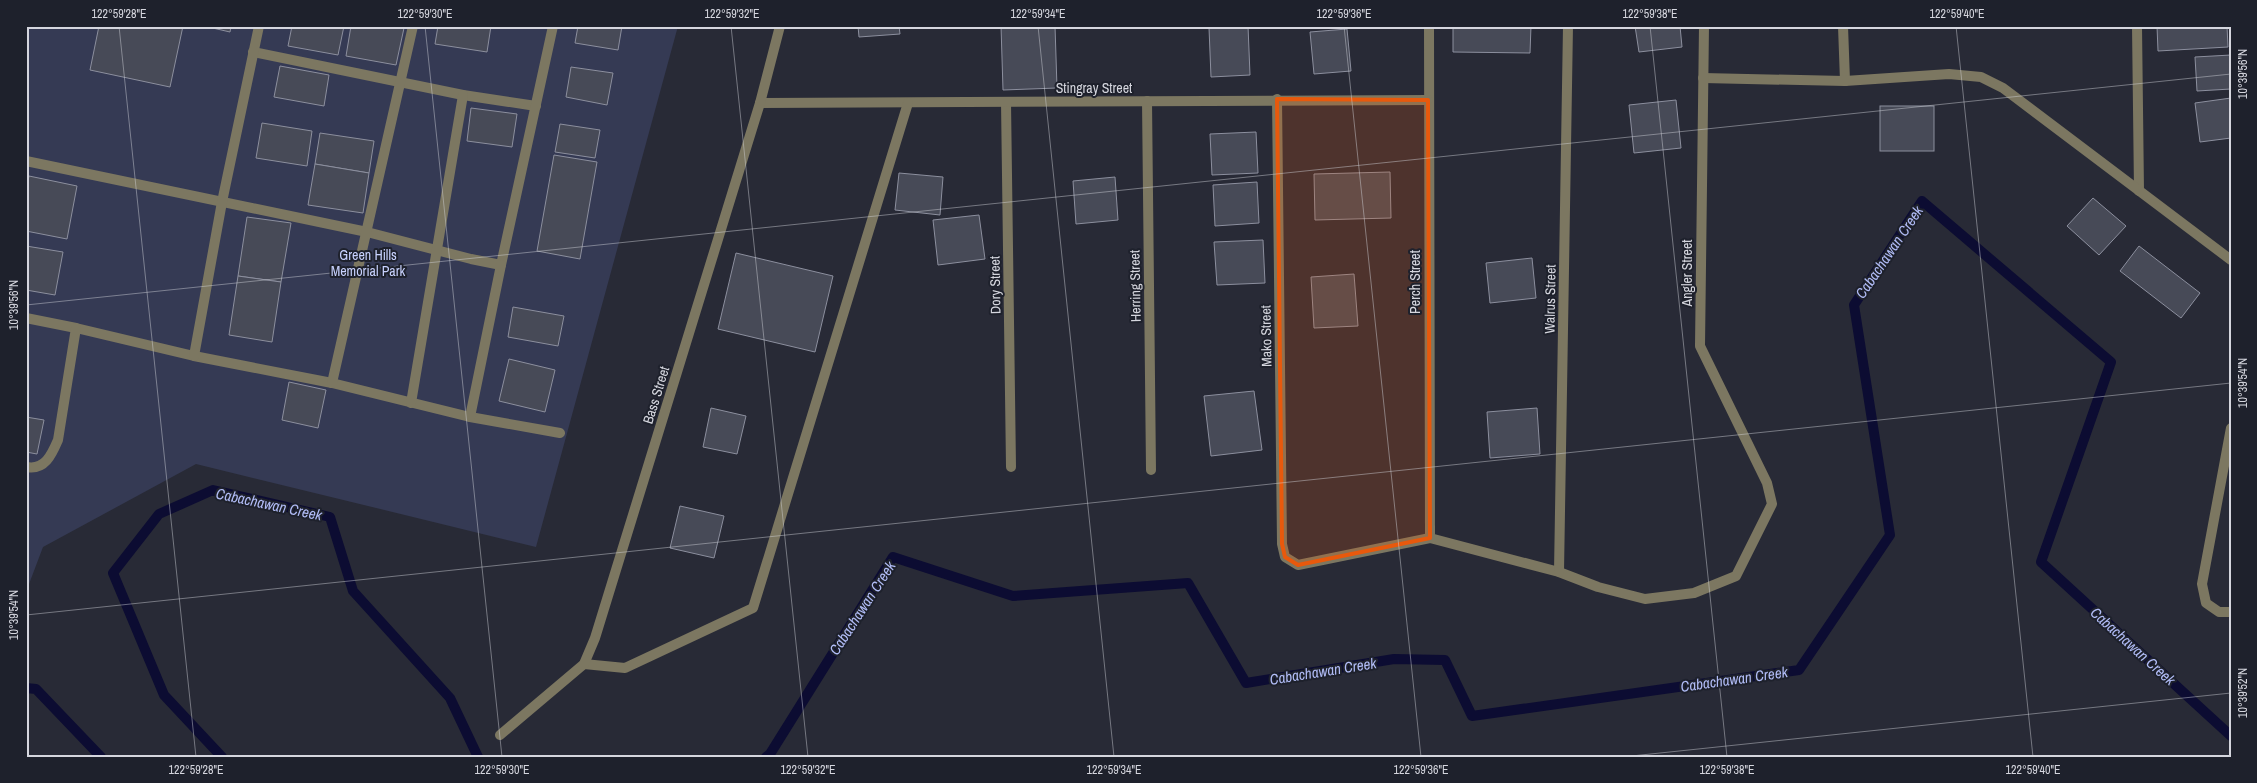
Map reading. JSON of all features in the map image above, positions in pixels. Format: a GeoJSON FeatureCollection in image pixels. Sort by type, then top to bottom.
{"type":"FeatureCollection","features":[{"type":"Feature","properties":{"kind":"street"},"geometry":{"type":"LineString","coordinates":[[194,356],[222,202],[259,26]]}},
{"type":"Feature","properties":{"kind":"street"},"geometry":{"type":"LineString","coordinates":[[332,383],[413,26]]}},
{"type":"Feature","properties":{"kind":"street"},"geometry":{"type":"LineString","coordinates":[[470,417],[553,26]]}},
{"type":"Feature","properties":{"kind":"street","name":"Bass Street"},"geometry":{"type":"LineString","coordinates":[[500,734],[584,664],[596,638],[760,103],[780,26]]}},
{"type":"Feature","properties":{"kind":"street","name":"Perch Street"},"geometry":{"type":"LineString","coordinates":[[1429,26],[1430,538]]}},
{"type":"Feature","properties":{"kind":"street","name":"Walrus Street"},"geometry":{"type":"LineString","coordinates":[[1559,572],[1568,26]]}},
{"type":"Feature","properties":{"kind":"street","name":"Angler Street"},"geometry":{"type":"LineString","coordinates":[[1559,572],[1598,587],[1645,599],[1694,593],[1736,576],[1772,504],[1767,483],[1700,346],[1704,26]]}},
{"type":"Feature","properties":{"kind":"street"},"geometry":{"type":"LineString","coordinates":[[1843,26],[1845,81]]}},
{"type":"Feature","properties":{"kind":"street"},"geometry":{"type":"LineString","coordinates":[[2137,26],[2139,190]]}},
{"type":"Feature","properties":{"kind":"street"},"geometry":{"type":"LineString","coordinates":[[253,52],[463,95],[536,106]]}},
{"type":"Feature","properties":{"kind":"street"},"geometry":{"type":"LineString","coordinates":[[1703,78],[1845,81],[1949,74],[1981,77],[2003,88],[2231,260]]}},
{"type":"Feature","properties":{"kind":"street"},"geometry":{"type":"LineString","coordinates":[[411,403],[463,95]]}},
{"type":"Feature","properties":{"kind":"street","name":"Mako Street"},"geometry":{"type":"LineString","coordinates":[[1276,100],[1282,544],[1286,557],[1298,565],[1430,538]]}},
{"type":"Feature","properties":{"kind":"street","name":"Stingray Street"},"geometry":{"type":"LineString","coordinates":[[760,103],[1428,100]]}},
{"type":"Feature","properties":{"kind":"street","name":"Herring Street"},"geometry":{"type":"LineString","coordinates":[[1147,101],[1151,470]]}},
{"type":"Feature","properties":{"kind":"street"},"geometry":{"type":"LineString","coordinates":[[584,664],[625,668],[753,608],[908,102]]}},
{"type":"Feature","properties":{"kind":"street","name":"Dory Street"},"geometry":{"type":"LineString","coordinates":[[1006,102],[1011,467]]}},
{"type":"Feature","properties":{"kind":"street"},"geometry":{"type":"LineString","coordinates":[[26,161],[367,232],[501,265]]}},
{"type":"Feature","properties":{"kind":"street"},"geometry":{"type":"LineString","coordinates":[[26,318],[194,356],[332,383],[470,417],[560,433]]}},
{"type":"Feature","properties":{"kind":"street"},"geometry":{"type":"LineString","coordinates":[[26,467],[42,465],[52,456],[58,440],[76,328]]}},
{"type":"Feature","properties":{"kind":"street"},"geometry":{"type":"LineString","coordinates":[[2231,428],[2202,584],[2206,603],[2219,612],[2231,612]]}},
{"type":"Feature","properties":{"kind":"street"},"geometry":{"type":"LineString","coordinates":[[1430,538],[1559,572]]}},
{"type":"Feature","properties":{"kind":"highlighted area"},"geometry":{"type":"Polygon","coordinates":[[[1277,99],[1428,100],[1430,538],[1298,565],[1285,557],[1282,544],[1277,99]]]}},
{"type":"Feature","properties":{"kind":"green space","name":"Green Hills Memorial Park"},"geometry":{"type":"Polygon","coordinates":[[[26,26],[678,26],[536,547],[196,464],[43,547],[26,592],[26,26]]]}},
{"type":"Feature","properties":{"kind":"building"},"geometry":{"type":"Polygon","coordinates":[[[99,26],[183,26],[170,87],[90,70],[99,26]]]}},
{"type":"Feature","properties":{"kind":"building"},"geometry":{"type":"Polygon","coordinates":[[[204,26],[231,26],[230,32],[204,26]]]}},
{"type":"Feature","properties":{"kind":"building"},"geometry":{"type":"Polygon","coordinates":[[[292,26],[344,26],[338,55],[288,46],[292,26]]]}},
{"type":"Feature","properties":{"kind":"building"},"geometry":{"type":"Polygon","coordinates":[[[351,26],[404,28],[396,65],[346,56],[351,26]]]}},
{"type":"Feature","properties":{"kind":"building"},"geometry":{"type":"Polygon","coordinates":[[[438,26],[491,26],[487,52],[435,44],[438,26]]]}},
{"type":"Feature","properties":{"kind":"building"},"geometry":{"type":"Polygon","coordinates":[[[578,26],[622,26],[618,50],[575,43],[578,26]]]}},
{"type":"Feature","properties":{"kind":"building"},"geometry":{"type":"Polygon","coordinates":[[[858,26],[899,26],[900,34],[859,37],[858,26]]]}},
{"type":"Feature","properties":{"kind":"building"},"geometry":{"type":"Polygon","coordinates":[[[1001,26],[1055,26],[1057,88],[1003,90],[1001,26]]]}},
{"type":"Feature","properties":{"kind":"building"},"geometry":{"type":"Polygon","coordinates":[[[1248,26],[1250,75],[1211,77],[1209,28],[1248,26]]]}},
{"type":"Feature","properties":{"kind":"building"},"geometry":{"type":"Polygon","coordinates":[[[1453,26],[1531,26],[1530,53],[1453,52],[1453,26]]]}},
{"type":"Feature","properties":{"kind":"building"},"geometry":{"type":"Polygon","coordinates":[[[1635,26],[1680,26],[1682,47],[1639,52],[1635,26]]]}},
{"type":"Feature","properties":{"kind":"building"},"geometry":{"type":"Polygon","coordinates":[[[2157,26],[2227,26],[2228,47],[2158,51],[2157,26]]]}},
{"type":"Feature","properties":{"kind":"building"},"geometry":{"type":"Polygon","coordinates":[[[1347,29],[1351,71],[1314,74],[1310,32],[1347,29]]]}},
{"type":"Feature","properties":{"kind":"building"},"geometry":{"type":"Polygon","coordinates":[[[2231,55],[2231,89],[2197,91],[2195,57],[2231,55]]]}},
{"type":"Feature","properties":{"kind":"building"},"geometry":{"type":"Polygon","coordinates":[[[280,66],[329,75],[324,106],[274,97],[280,66]]]}},
{"type":"Feature","properties":{"kind":"building"},"geometry":{"type":"Polygon","coordinates":[[[571,67],[613,73],[607,105],[566,97],[571,67]]]}},
{"type":"Feature","properties":{"kind":"building"},"geometry":{"type":"Polygon","coordinates":[[[2231,98],[2231,138],[2200,142],[2195,103],[2231,98]]]}},
{"type":"Feature","properties":{"kind":"building"},"geometry":{"type":"Polygon","coordinates":[[[1676,100],[1681,148],[1634,153],[1629,105],[1676,100]]]}},
{"type":"Feature","properties":{"kind":"building"},"geometry":{"type":"Polygon","coordinates":[[[1880,106],[1934,106],[1934,151],[1880,151],[1880,106]]]}},
{"type":"Feature","properties":{"kind":"building"},"geometry":{"type":"Polygon","coordinates":[[[471,108],[517,114],[512,147],[467,141],[471,108]]]}},
{"type":"Feature","properties":{"kind":"building"},"geometry":{"type":"Polygon","coordinates":[[[262,123],[312,131],[307,166],[256,158],[262,123]]]}},
{"type":"Feature","properties":{"kind":"building"},"geometry":{"type":"Polygon","coordinates":[[[560,124],[600,130],[595,158],[555,152],[560,124]]]}},
{"type":"Feature","properties":{"kind":"building"},"geometry":{"type":"Polygon","coordinates":[[[1256,132],[1258,173],[1212,175],[1210,134],[1256,132]]]}},
{"type":"Feature","properties":{"kind":"building"},"geometry":{"type":"Polygon","coordinates":[[[320,133],[374,141],[369,173],[315,164],[320,133]]]}},
{"type":"Feature","properties":{"kind":"building"},"geometry":{"type":"Polygon","coordinates":[[[554,155],[597,162],[580,259],[537,251],[554,155]]]}},
{"type":"Feature","properties":{"kind":"building"},"geometry":{"type":"Polygon","coordinates":[[[315,164],[369,173],[363,213],[308,205],[315,164]]]}},
{"type":"Feature","properties":{"kind":"building"},"geometry":{"type":"Polygon","coordinates":[[[1390,172],[1391,218],[1315,220],[1314,174],[1390,172]]]}},
{"type":"Feature","properties":{"kind":"building"},"geometry":{"type":"Polygon","coordinates":[[[899,173],[943,177],[940,215],[895,210],[899,173]]]}},
{"type":"Feature","properties":{"kind":"building"},"geometry":{"type":"Polygon","coordinates":[[[29,176],[77,186],[67,239],[26,231],[26,192],[29,176]]]}},
{"type":"Feature","properties":{"kind":"building"},"geometry":{"type":"Polygon","coordinates":[[[1115,177],[1118,220],[1076,224],[1073,181],[1115,177]]]}},
{"type":"Feature","properties":{"kind":"building"},"geometry":{"type":"Polygon","coordinates":[[[1257,182],[1259,223],[1215,226],[1213,185],[1257,182]]]}},
{"type":"Feature","properties":{"kind":"building"},"geometry":{"type":"Polygon","coordinates":[[[2093,198],[2126,226],[2099,255],[2067,226],[2093,198]]]}},
{"type":"Feature","properties":{"kind":"building"},"geometry":{"type":"Polygon","coordinates":[[[979,215],[985,259],[938,265],[933,220],[979,215]]]}},
{"type":"Feature","properties":{"kind":"building"},"geometry":{"type":"Polygon","coordinates":[[[247,217],[291,223],[281,282],[238,276],[247,217]]]}},
{"type":"Feature","properties":{"kind":"building"},"geometry":{"type":"Polygon","coordinates":[[[1263,240],[1265,283],[1217,285],[1214,242],[1263,240]]]}},
{"type":"Feature","properties":{"kind":"building"},"geometry":{"type":"Polygon","coordinates":[[[26,246],[63,252],[55,295],[26,290],[26,246]]]}},
{"type":"Feature","properties":{"kind":"building"},"geometry":{"type":"Polygon","coordinates":[[[2139,246],[2200,293],[2181,318],[2120,271],[2139,246]]]}},
{"type":"Feature","properties":{"kind":"building"},"geometry":{"type":"Polygon","coordinates":[[[736,253],[833,276],[815,352],[718,329],[736,253]]]}},
{"type":"Feature","properties":{"kind":"building"},"geometry":{"type":"Polygon","coordinates":[[[1532,258],[1536,298],[1490,303],[1486,263],[1532,258]]]}},
{"type":"Feature","properties":{"kind":"building"},"geometry":{"type":"Polygon","coordinates":[[[1354,274],[1358,326],[1314,328],[1311,277],[1354,274]]]}},
{"type":"Feature","properties":{"kind":"building"},"geometry":{"type":"Polygon","coordinates":[[[238,276],[281,282],[272,342],[229,335],[238,276]]]}},
{"type":"Feature","properties":{"kind":"building"},"geometry":{"type":"Polygon","coordinates":[[[513,307],[564,316],[558,346],[508,337],[513,307]]]}},
{"type":"Feature","properties":{"kind":"building"},"geometry":{"type":"Polygon","coordinates":[[[509,359],[555,370],[545,412],[499,401],[509,359]]]}},
{"type":"Feature","properties":{"kind":"building"},"geometry":{"type":"Polygon","coordinates":[[[289,382],[326,390],[318,428],[282,420],[289,382]]]}},
{"type":"Feature","properties":{"kind":"building"},"geometry":{"type":"Polygon","coordinates":[[[1254,391],[1262,450],[1211,456],[1204,396],[1254,391]]]}},
{"type":"Feature","properties":{"kind":"building"},"geometry":{"type":"Polygon","coordinates":[[[711,408],[746,416],[737,454],[703,447],[711,408]]]}},
{"type":"Feature","properties":{"kind":"building"},"geometry":{"type":"Polygon","coordinates":[[[1537,408],[1540,454],[1490,458],[1487,412],[1537,408]]]}},
{"type":"Feature","properties":{"kind":"building"},"geometry":{"type":"Polygon","coordinates":[[[26,417],[44,420],[37,454],[26,452],[26,417]]]}},
{"type":"Feature","properties":{"kind":"building"},"geometry":{"type":"Polygon","coordinates":[[[680,506],[724,516],[714,558],[670,548],[680,506]]]}},
{"type":"Feature","properties":{"kind":"waterway","name":"Cabachawan Creek"},"geometry":{"type":"LineString","coordinates":[[766,757],[770,754],[893,557],[1013,596],[1188,583],[1246,683],[1394,659],[1445,660],[1472,716],[1799,670],[1890,535],[1854,305],[1922,201],[2111,362],[2041,562],[2231,736]]}},
{"type":"Feature","properties":{"kind":"waterway","name":"Cabachawan Creek"},"geometry":{"type":"LineString","coordinates":[[222,757],[164,695],[113,573],[159,514],[213,490],[330,517],[353,591],[450,698],[478,757]]}},
{"type":"Feature","properties":{"kind":"waterway","name":"Cabachawan Creek"},"geometry":{"type":"LineString","coordinates":[[26,688],[36,689],[101,757]]}}]}
